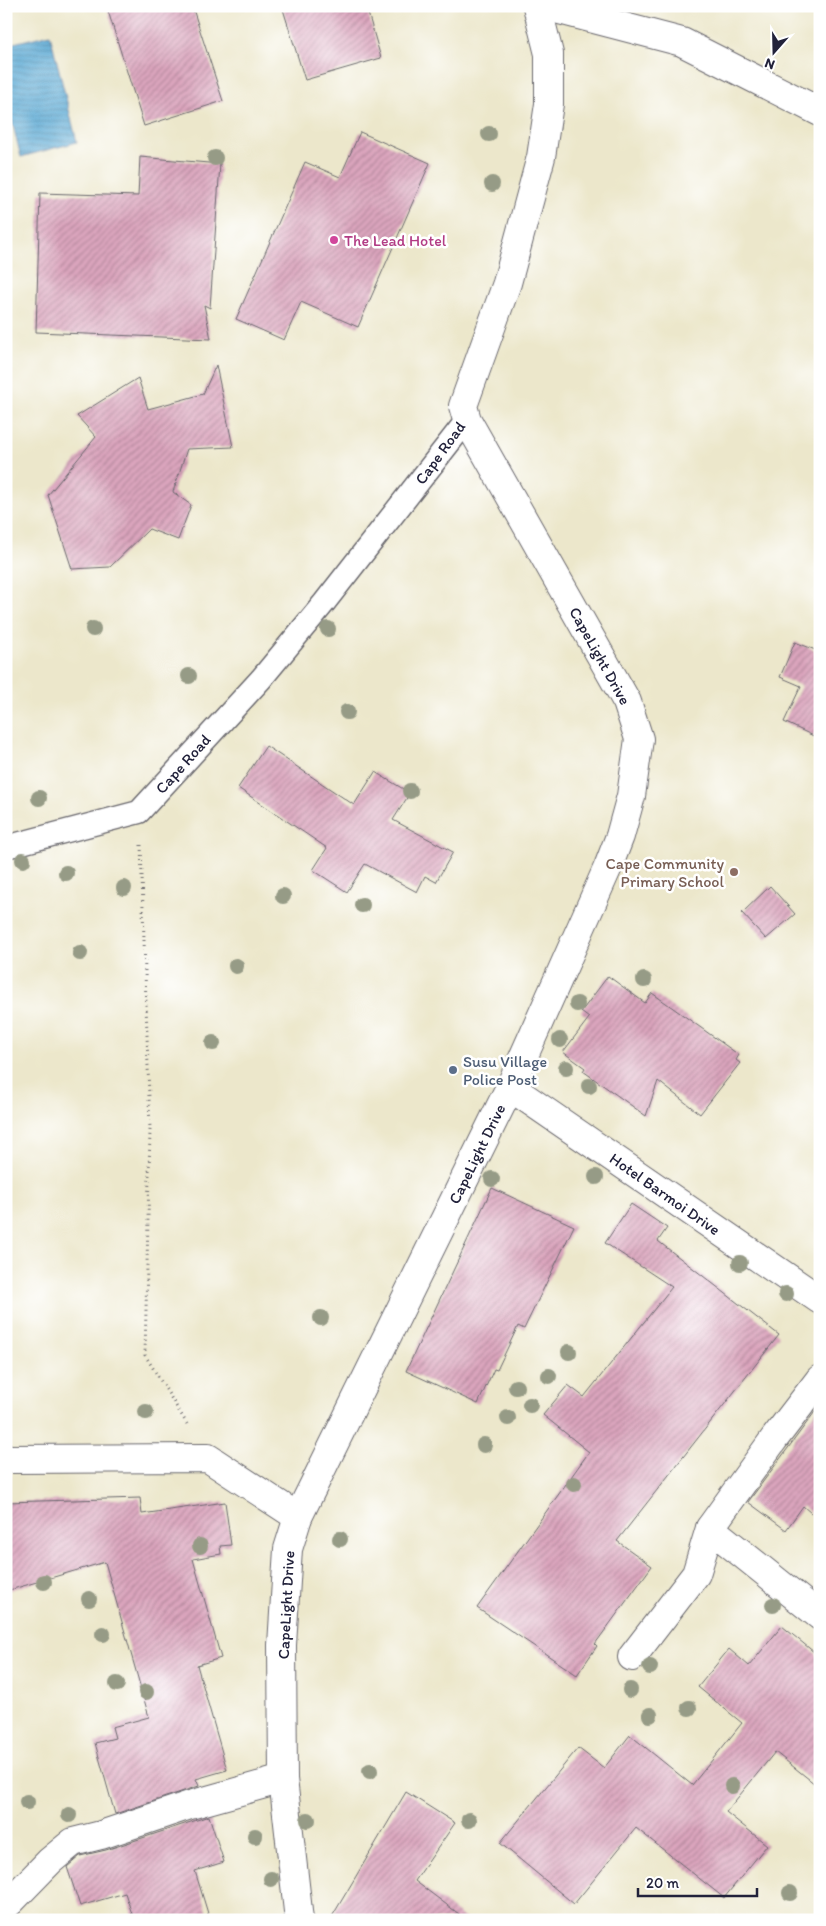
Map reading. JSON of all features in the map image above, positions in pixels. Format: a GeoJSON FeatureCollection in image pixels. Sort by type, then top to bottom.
{"type":"FeatureCollection","features":[{"type":"Feature","properties":{"kind":"street","name":"Cape Road"},"geometry":{"type":"LineString","coordinates":[[467,420],[463,406],[507,282],[541,157],[549,104],[549,54],[537,6]]}},
{"type":"Feature","properties":{"kind":"street"},"geometry":{"type":"LineString","coordinates":[[544,6],[682,42],[820,112]]}},
{"type":"Feature","properties":{"kind":"street","name":"CapeLight Drive"},"geometry":{"type":"LineString","coordinates":[[299,1920],[283,1779],[282,1645],[288,1549],[298,1517],[510,1087],[620,836],[631,796],[639,739],[627,702],[467,420]]}},
{"type":"Feature","properties":{"kind":"street","name":"Hotel Barmoi Drive"},"geometry":{"type":"LineString","coordinates":[[510,1087],[820,1300]]}},
{"type":"Feature","properties":{"kind":"street"},"geometry":{"type":"LineString","coordinates":[[632,1657],[696,1574],[710,1528],[774,1438],[820,1379]]}},
{"type":"Feature","properties":{"kind":"street"},"geometry":{"type":"LineString","coordinates":[[6,1460],[208,1458],[298,1517]]}},
{"type":"Feature","properties":{"kind":"street"},"geometry":{"type":"LineString","coordinates":[[710,1528],[820,1616]]}},
{"type":"Feature","properties":{"kind":"street"},"geometry":{"type":"LineString","coordinates":[[10,1902],[50,1861],[73,1842],[101,1835],[190,1805],[283,1779]]}},
{"type":"Feature","properties":{"kind":"lane","name":"Cape Road"},"geometry":{"type":"LineString","coordinates":[[140,812],[261,679],[299,634],[467,420]]}},
{"type":"Feature","properties":{"kind":"lane"},"geometry":{"type":"LineString","coordinates":[[6,847],[140,812]]}},
{"type":"Feature","properties":{"kind":"path"},"geometry":{"type":"LineString","coordinates":[[140,812],[150,1130],[144,1354],[208,1458]]}},
{"type":"Feature","properties":{"kind":"water"},"geometry":{"type":"Polygon","coordinates":[[[50,34],[77,142],[21,157],[6,98],[6,45],[50,34]]]}},
{"type":"Feature","properties":{"kind":"building"},"geometry":{"type":"Polygon","coordinates":[[[125,6],[192,6],[223,101],[144,126],[108,11],[125,6]]]}},
{"type":"Feature","properties":{"kind":"building"},"geometry":{"type":"Polygon","coordinates":[[[282,6],[366,6],[381,58],[305,80],[282,6]]]}},
{"type":"Feature","properties":{"kind":"building","name":"The Lead Hotel"},"geometry":{"type":"Polygon","coordinates":[[[360,132],[430,163],[358,327],[301,302],[284,340],[236,319],[305,162],[340,177],[360,132]]]}},
{"type":"Feature","properties":{"kind":"building"},"geometry":{"type":"Polygon","coordinates":[[[140,157],[220,164],[210,308],[204,305],[211,339],[36,332],[40,193],[138,196],[140,157]]]}},
{"type":"Feature","properties":{"kind":"building"},"geometry":{"type":"Polygon","coordinates":[[[216,365],[233,447],[187,449],[173,492],[191,505],[178,540],[149,529],[110,567],[72,569],[48,495],[96,437],[77,416],[138,378],[148,409],[203,394],[216,365]]]}},
{"type":"Feature","properties":{"kind":"building"},"geometry":{"type":"Polygon","coordinates":[[[795,642],[818,651],[820,647],[820,739],[784,722],[801,686],[780,677],[795,642]]]}},
{"type":"Feature","properties":{"kind":"building"},"geometry":{"type":"Polygon","coordinates":[[[266,746],[354,805],[375,772],[410,793],[393,820],[453,852],[436,882],[425,876],[417,892],[365,864],[347,892],[313,870],[327,848],[238,788],[266,746]]]}},
{"type":"Feature","properties":{"kind":"building"},"geometry":{"type":"Polygon","coordinates":[[[770,886],[795,914],[766,939],[742,913],[770,886]]]}},
{"type":"Feature","properties":{"kind":"building"},"geometry":{"type":"Polygon","coordinates":[[[608,976],[645,1003],[652,993],[739,1055],[736,1060],[740,1063],[700,1114],[658,1081],[646,1116],[583,1071],[585,1068],[563,1052],[589,1018],[581,1012],[608,976]]]}},
{"type":"Feature","properties":{"kind":"building"},"geometry":{"type":"Polygon","coordinates":[[[492,1188],[574,1226],[524,1329],[518,1326],[497,1370],[494,1369],[478,1404],[406,1371],[492,1188]]]}},
{"type":"Feature","properties":{"kind":"building"},"geometry":{"type":"Polygon","coordinates":[[[631,1204],[667,1228],[658,1241],[779,1335],[617,1541],[652,1566],[595,1644],[597,1646],[577,1675],[477,1608],[589,1452],[543,1415],[568,1385],[584,1397],[672,1287],[605,1243],[631,1204]]]}},
{"type":"Feature","properties":{"kind":"building"},"geometry":{"type":"Polygon","coordinates":[[[820,1405],[820,1521],[803,1506],[786,1530],[748,1502],[820,1405]]]}},
{"type":"Feature","properties":{"kind":"building"},"geometry":{"type":"Polygon","coordinates":[[[140,1498],[142,1514],[225,1502],[231,1545],[220,1546],[221,1554],[193,1559],[221,1658],[197,1665],[227,1770],[196,1779],[199,1786],[115,1814],[95,1743],[115,1738],[112,1727],[149,1717],[105,1562],[6,1591],[6,1502],[140,1498]]]}},
{"type":"Feature","properties":{"kind":"building"},"geometry":{"type":"Polygon","coordinates":[[[782,1626],[820,1657],[820,1788],[775,1752],[726,1812],[767,1845],[724,1898],[636,1828],[574,1904],[500,1843],[578,1748],[604,1768],[630,1735],[692,1785],[742,1723],[698,1687],[729,1649],[749,1666],[782,1626]]]}},
{"type":"Feature","properties":{"kind":"building"},"geometry":{"type":"Polygon","coordinates":[[[406,1792],[455,1823],[415,1881],[467,1920],[330,1920],[406,1792]]]}},
{"type":"Feature","properties":{"kind":"building"},"geometry":{"type":"Polygon","coordinates":[[[209,1816],[224,1862],[195,1871],[210,1920],[134,1920],[125,1893],[80,1906],[67,1867],[80,1856],[106,1850],[209,1816]]]}},
{"type":"Feature","properties":{"kind":"place","name":"The Lead Hotel"},"geometry":{"type":"Point","coordinates":[334,240]}},
{"type":"Feature","properties":{"kind":"place","name":"Cape Community Primary School"},"geometry":{"type":"Point","coordinates":[734,872]}},
{"type":"Feature","properties":{"kind":"place","name":"Susu Village Police Post"},"geometry":{"type":"Point","coordinates":[453,1070]}}]}
